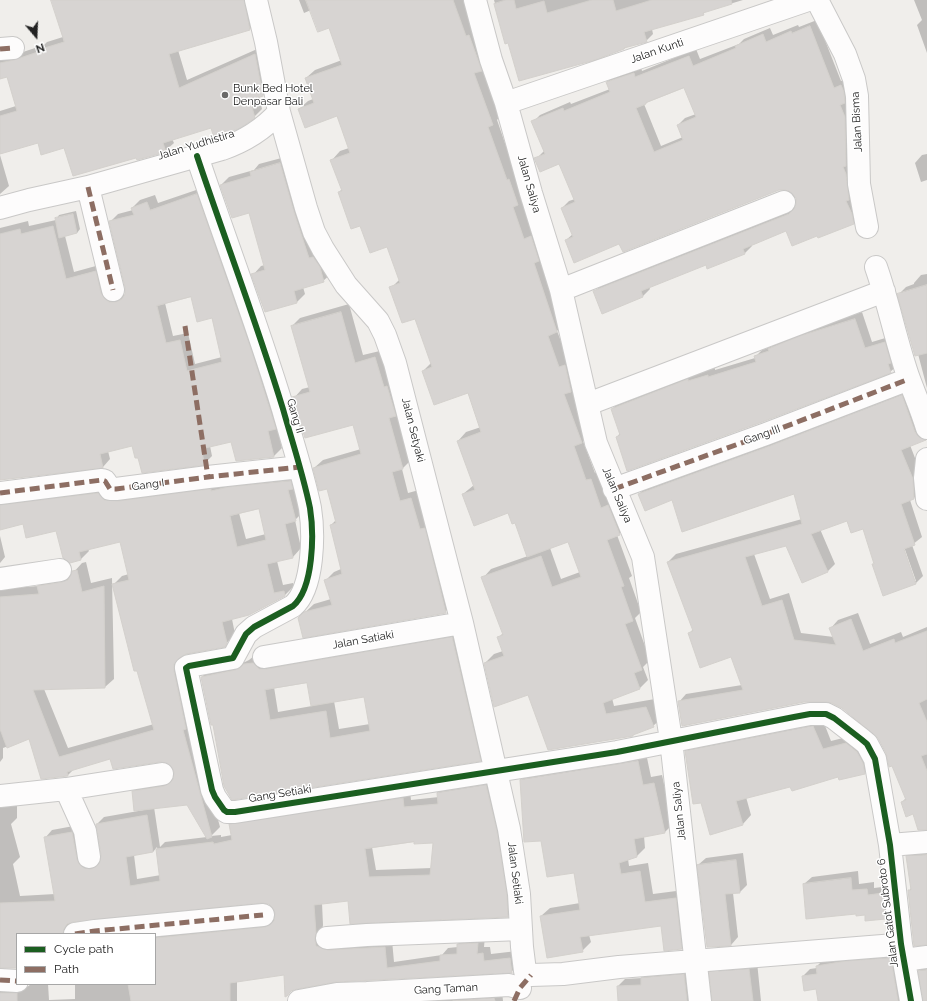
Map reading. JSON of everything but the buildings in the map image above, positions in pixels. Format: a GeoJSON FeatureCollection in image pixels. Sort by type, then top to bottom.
{"type":"FeatureCollection","features":[{"type":"Feature","properties":{"kind":"street"},"geometry":{"type":"LineString","coordinates":[[256,0],[269,57],[279,112]]}},
{"type":"Feature","properties":{"kind":"street","name":"Jalan Saliya"},"geometry":{"type":"LineString","coordinates":[[475,0],[491,60],[506,103],[531,193],[561,290],[596,443],[643,557],[671,740],[700,1001]]}},
{"type":"Feature","properties":{"kind":"street","name":"Jalan Kunti"},"geometry":{"type":"LineString","coordinates":[[506,103],[808,0]]}},
{"type":"Feature","properties":{"kind":"street","name":"Jalan Bisma"},"geometry":{"type":"LineString","coordinates":[[817,0],[845,54],[854,79],[857,96],[859,184],[867,227]]}},
{"type":"Feature","properties":{"kind":"street","name":"Jalan Yudhistira"},"geometry":{"type":"LineString","coordinates":[[0,208],[88,186],[236,144],[249,138],[279,112]]}},
{"type":"Feature","properties":{"kind":"street","name":"Jalan Setyaki"},"geometry":{"type":"LineString","coordinates":[[279,112],[314,232],[346,285],[378,321],[385,335],[395,363],[462,622],[496,770]]}},
{"type":"Feature","properties":{"kind":"street","name":"Gang II"},"geometry":{"type":"LineString","coordinates":[[196,664],[233,658],[246,634],[254,627],[298,602],[305,588],[312,548],[310,509],[300,467],[273,376],[197,156]]}},
{"type":"Feature","properties":{"kind":"street"},"geometry":{"type":"LineString","coordinates":[[88,186],[113,290]]}},
{"type":"Feature","properties":{"kind":"street"},"geometry":{"type":"LineString","coordinates":[[561,290],[784,202]]}},
{"type":"Feature","properties":{"kind":"street"},"geometry":{"type":"LineString","coordinates":[[876,267],[909,379],[927,428]]}},
{"type":"Feature","properties":{"kind":"street"},"geometry":{"type":"LineString","coordinates":[[588,404],[884,291]]}},
{"type":"Feature","properties":{"kind":"street","name":"Gang III"},"geometry":{"type":"LineString","coordinates":[[614,489],[766,434],[909,379]]}},
{"type":"Feature","properties":{"kind":"street"},"geometry":{"type":"LineString","coordinates":[[927,459],[924,478],[927,499]]}},
{"type":"Feature","properties":{"kind":"street","name":"Gang I"},"geometry":{"type":"LineString","coordinates":[[0,493],[102,480],[105,481],[110,488],[116,489],[300,467]]}},
{"type":"Feature","properties":{"kind":"street"},"geometry":{"type":"LineString","coordinates":[[0,579],[60,570]]}},
{"type":"Feature","properties":{"kind":"street","name":"Jalan Satiaki"},"geometry":{"type":"LineString","coordinates":[[264,657],[462,622]]}},
{"type":"Feature","properties":{"kind":"street","name":"Gang Setiaki"},"geometry":{"type":"LineString","coordinates":[[196,664],[187,667],[186,670],[212,790],[222,808],[227,812],[235,812],[496,770]]}},
{"type":"Feature","properties":{"kind":"street","name":"Jalan Gatot Subroto 6"},"geometry":{"type":"LineString","coordinates":[[496,770],[617,752],[671,740],[810,714],[826,714],[834,718],[861,739],[866,744],[875,759],[890,845],[899,952],[910,1001]]}},
{"type":"Feature","properties":{"kind":"street","name":"Jalan Setiaki"},"geometry":{"type":"LineString","coordinates":[[496,770],[509,829],[519,894],[525,971],[522,988]]}},
{"type":"Feature","properties":{"kind":"street"},"geometry":{"type":"LineString","coordinates":[[0,796],[66,789],[162,774]]}},
{"type":"Feature","properties":{"kind":"street"},"geometry":{"type":"LineString","coordinates":[[66,789],[85,831],[90,857]]}},
{"type":"Feature","properties":{"kind":"street"},"geometry":{"type":"LineString","coordinates":[[890,845],[927,842]]}},
{"type":"Feature","properties":{"kind":"street"},"geometry":{"type":"LineString","coordinates":[[82,933],[263,915]]}},
{"type":"Feature","properties":{"kind":"street"},"geometry":{"type":"LineString","coordinates":[[326,938],[521,929]]}},
{"type":"Feature","properties":{"kind":"street"},"geometry":{"type":"LineString","coordinates":[[899,952],[927,957]]}},
{"type":"Feature","properties":{"kind":"street","name":"Jalan Gatot Subroto 6"},"geometry":{"type":"LineString","coordinates":[[522,988],[563,974],[619,967],[696,961],[899,952]]}},
{"type":"Feature","properties":{"kind":"street"},"geometry":{"type":"LineString","coordinates":[[0,980],[16,981]]}},
{"type":"Feature","properties":{"kind":"street","name":"Gang Taman"},"geometry":{"type":"LineString","coordinates":[[299,1001],[338,994],[509,985],[522,988]]}},
{"type":"Feature","properties":{"kind":"marked path"},"geometry":{"type":"LineString","coordinates":[[0,49],[13,48]]}},
{"type":"Feature","properties":{"kind":"marked path"},"geometry":{"type":"LineString","coordinates":[[88,187],[113,290]]}},
{"type":"Feature","properties":{"kind":"marked path"},"geometry":{"type":"LineString","coordinates":[[185,326],[208,477]]}},
{"type":"Feature","properties":{"kind":"marked path"},"geometry":{"type":"LineString","coordinates":[[614,489],[766,434],[909,379]]}},
{"type":"Feature","properties":{"kind":"marked path"},"geometry":{"type":"LineString","coordinates":[[0,493],[102,480],[105,481],[110,489],[116,489],[300,467]]}},
{"type":"Feature","properties":{"kind":"marked path"},"geometry":{"type":"LineString","coordinates":[[82,933],[263,915]]}},
{"type":"Feature","properties":{"kind":"marked path"},"geometry":{"type":"LineString","coordinates":[[514,1001],[520,988],[531,975]]}},
{"type":"Feature","properties":{"kind":"marked path"},"geometry":{"type":"LineString","coordinates":[[0,980],[16,981]]}},
{"type":"Feature","properties":{"kind":"cycle path"},"geometry":{"type":"LineString","coordinates":[[197,156],[263,345],[283,409],[307,495],[312,531],[309,574],[300,598],[293,606],[254,627],[246,634],[233,658],[189,666],[186,668],[212,790],[224,810],[227,812],[235,812],[617,752],[810,714],[826,714],[834,718],[867,744],[875,759],[890,845],[901,944],[911,1001]]}},
{"type":"Feature","properties":{"kind":"place","name":"Bunk Bed Hotel Denpasar Bali"},"geometry":{"type":"Point","coordinates":[225,95]}}]}
